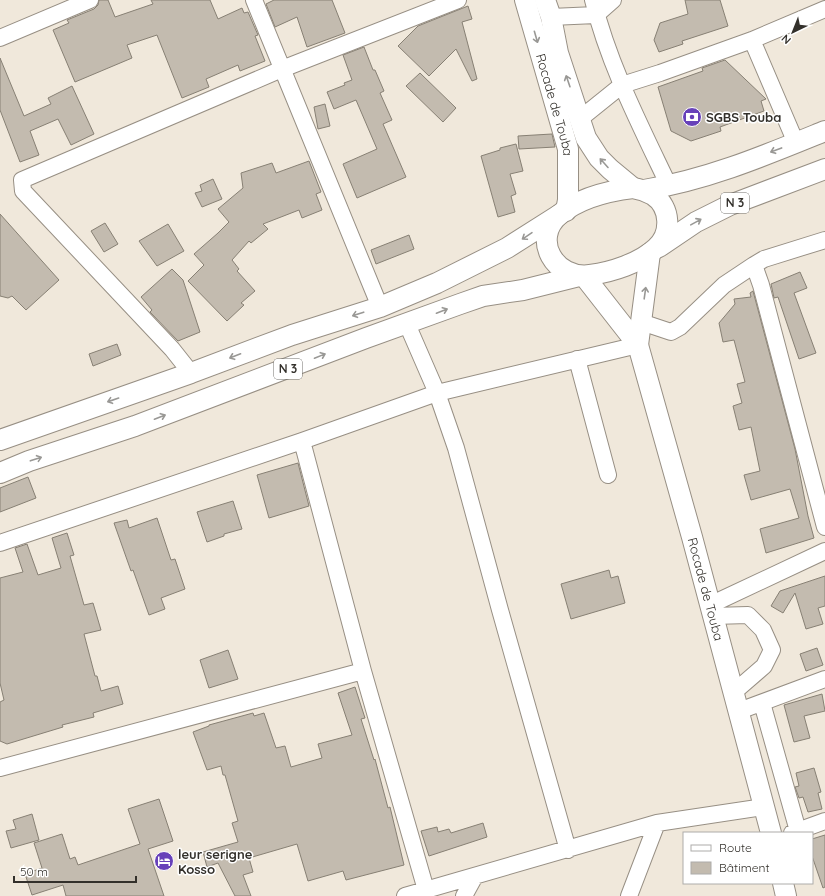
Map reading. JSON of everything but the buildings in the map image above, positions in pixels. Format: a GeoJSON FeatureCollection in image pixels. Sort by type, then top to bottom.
{"type":"FeatureCollection","features":[{"type":"Feature","properties":{"kind":"main road","name":"Rocade de Touba"},"geometry":{"type":"LineString","coordinates":[[525,0],[568,149],[568,190],[562,213]]}},
{"type":"Feature","properties":{"kind":"main road","name":"Rocade de Touba"},"geometry":{"type":"LineString","coordinates":[[548,9],[558,53],[586,138],[599,158],[617,176],[638,189]]}},
{"type":"Feature","properties":{"kind":"main road"},"geometry":{"type":"LineString","coordinates":[[638,189],[654,195],[665,209],[667,227],[662,241],[651,252],[626,266],[606,273],[582,276],[570,274],[562,270],[552,259],[549,251],[548,237],[550,229],[562,213],[580,202],[620,190],[669,186],[686,182],[796,143],[825,131]]}},
{"type":"Feature","properties":{"kind":"main road","name":"N 3"},"geometry":{"type":"LineString","coordinates":[[651,252],[696,222],[725,207],[825,169]]}},
{"type":"Feature","properties":{"kind":"main road","name":"N 3"},"geometry":{"type":"LineString","coordinates":[[0,440],[191,373],[292,335],[380,307],[437,283],[507,248],[562,213]]}},
{"type":"Feature","properties":{"kind":"main road","name":"Rocade de Touba"},"geometry":{"type":"LineString","coordinates":[[651,252],[638,345],[712,611],[771,832]]}},
{"type":"Feature","properties":{"kind":"main road","name":"Rocade de Touba"},"geometry":{"type":"LineString","coordinates":[[582,276],[638,345]]}},
{"type":"Feature","properties":{"kind":"main road","name":"N 3"},"geometry":{"type":"LineString","coordinates":[[0,473],[29,461],[135,426],[366,338],[483,296],[523,290],[582,276]]}},
{"type":"Feature","properties":{"kind":"main road"},"geometry":{"type":"LineString","coordinates":[[783,884],[786,896]]}},
{"type":"Feature","properties":{"kind":"street"},"geometry":{"type":"LineString","coordinates":[[0,38],[90,0]]}},
{"type":"Feature","properties":{"kind":"street"},"geometry":{"type":"LineString","coordinates":[[254,0],[380,307]]}},
{"type":"Feature","properties":{"kind":"street"},"geometry":{"type":"LineString","coordinates":[[191,373],[172,348],[23,191],[22,180],[282,69],[458,0]]}},
{"type":"Feature","properties":{"kind":"street"},"geometry":{"type":"LineString","coordinates":[[548,9],[594,7],[613,0]]}},
{"type":"Feature","properties":{"kind":"street"},"geometry":{"type":"LineString","coordinates":[[594,7],[622,85],[669,186]]}},
{"type":"Feature","properties":{"kind":"street"},"geometry":{"type":"LineString","coordinates":[[580,118],[622,85],[752,40],[825,9]]}},
{"type":"Feature","properties":{"kind":"street"},"geometry":{"type":"LineString","coordinates":[[752,40],[796,143]]}},
{"type":"Feature","properties":{"kind":"street"},"geometry":{"type":"LineString","coordinates":[[641,322],[671,332],[680,327],[724,285],[764,259],[825,240]]}},
{"type":"Feature","properties":{"kind":"street"},"geometry":{"type":"LineString","coordinates":[[754,265],[761,285],[825,527]]}},
{"type":"Feature","properties":{"kind":"street"},"geometry":{"type":"LineString","coordinates":[[407,324],[437,393],[456,448],[568,850]]}},
{"type":"Feature","properties":{"kind":"street"},"geometry":{"type":"LineString","coordinates":[[0,543],[302,441],[437,393],[638,345]]}},
{"type":"Feature","properties":{"kind":"street"},"geometry":{"type":"LineString","coordinates":[[577,359],[608,475]]}},
{"type":"Feature","properties":{"kind":"street"},"geometry":{"type":"LineString","coordinates":[[302,441],[363,671],[426,890]]}},
{"type":"Feature","properties":{"kind":"street"},"geometry":{"type":"LineString","coordinates":[[712,611],[825,551]]}},
{"type":"Feature","properties":{"kind":"street"},"geometry":{"type":"LineString","coordinates":[[712,611],[748,615],[764,630],[772,650],[764,666],[734,692]]}},
{"type":"Feature","properties":{"kind":"street"},"geometry":{"type":"LineString","coordinates":[[0,768],[363,671]]}},
{"type":"Feature","properties":{"kind":"street"},"geometry":{"type":"LineString","coordinates":[[739,711],[825,679]]}},
{"type":"Feature","properties":{"kind":"street"},"geometry":{"type":"LineString","coordinates":[[762,703],[795,832],[825,821]]}},
{"type":"Feature","properties":{"kind":"street"},"geometry":{"type":"LineString","coordinates":[[405,896],[657,823],[764,806]]}},
{"type":"Feature","properties":{"kind":"street"},"geometry":{"type":"LineString","coordinates":[[629,896],[657,823]]}},
{"type":"Feature","properties":{"kind":"street"},"geometry":{"type":"LineString","coordinates":[[464,896],[475,876]]}},
{"type":"Feature","properties":{"kind":"place","name":"SGBS Touba"},"geometry":{"type":"Point","coordinates":[692,117]}},
{"type":"Feature","properties":{"kind":"place","name":"leur serigne Kosso"},"geometry":{"type":"Point","coordinates":[164,861]}}]}
